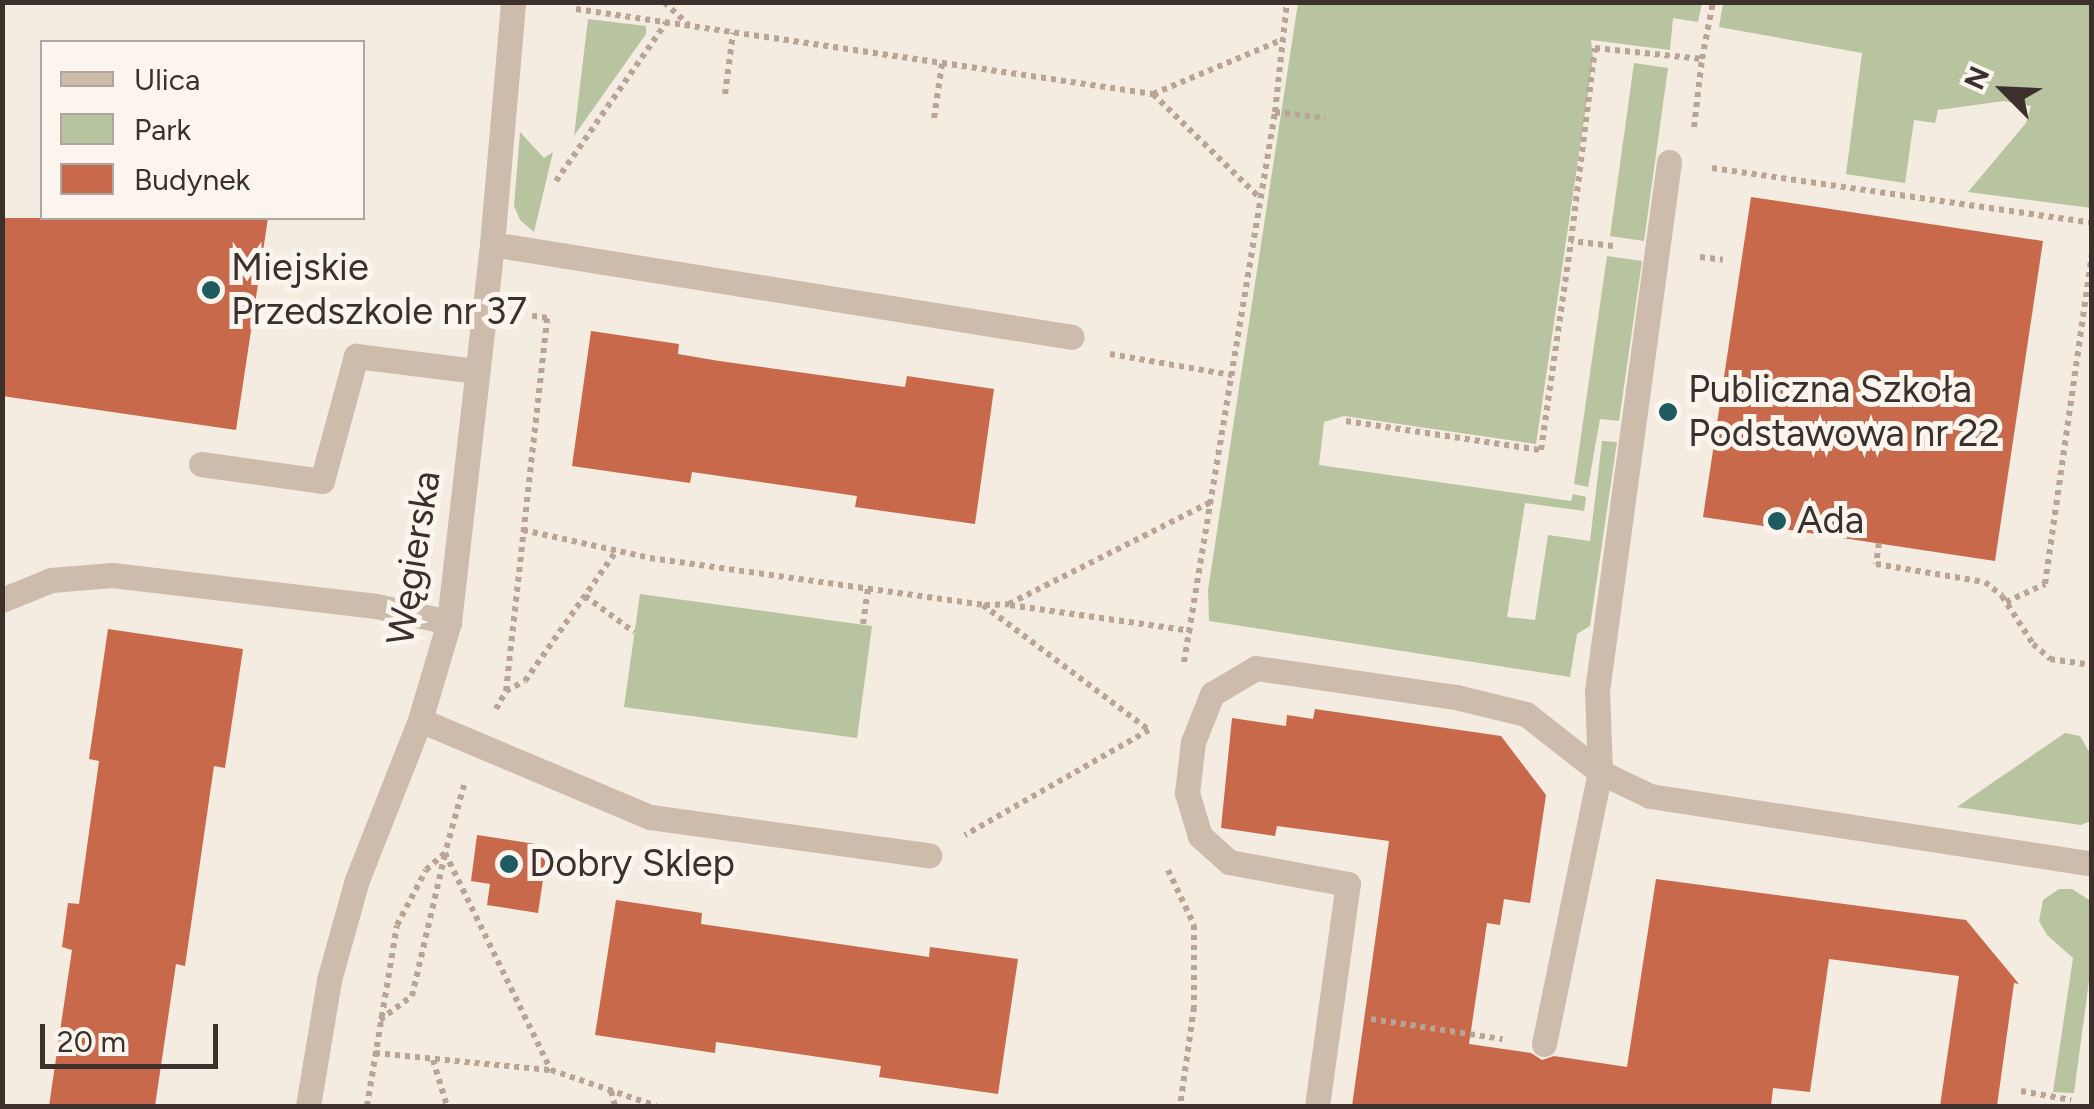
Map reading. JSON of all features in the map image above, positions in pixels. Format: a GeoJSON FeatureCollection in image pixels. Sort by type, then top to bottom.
{"type":"FeatureCollection","features":[{"type":"Feature","properties":{"kind":"street","name":"Węgierska"},"geometry":{"type":"LineString","coordinates":[[308,1106],[329,980],[357,880],[420,720],[449,622],[492,244],[513,2]]}},
{"type":"Feature","properties":{"kind":"street"},"geometry":{"type":"LineString","coordinates":[[1544,1044],[1600,772],[1598,691],[1679,163]]}},
{"type":"Feature","properties":{"kind":"street"},"geometry":{"type":"LineString","coordinates":[[492,244],[1072,337]]}},
{"type":"Feature","properties":{"kind":"street"},"geometry":{"type":"LineString","coordinates":[[201,464],[322,481],[356,356],[477,371]]}},
{"type":"Feature","properties":{"kind":"street"},"geometry":{"type":"LineString","coordinates":[[2,600],[51,580],[112,575],[376,606],[449,622]]}},
{"type":"Feature","properties":{"kind":"street"},"geometry":{"type":"LineString","coordinates":[[1317,1106],[1348,884],[1230,862],[1200,836],[1187,794],[1193,742],[1212,694],[1256,668],[1456,697],[1526,714],[1600,772],[1650,796],[2092,864]]}},
{"type":"Feature","properties":{"kind":"street"},"geometry":{"type":"LineString","coordinates":[[420,720],[650,817],[929,855]]}},
{"type":"Feature","properties":{"kind":"path"},"geometry":{"type":"LineString","coordinates":[[664,2],[690,26]]}},
{"type":"Feature","properties":{"kind":"path"},"geometry":{"type":"LineString","coordinates":[[1182,666],[1192,631],[1214,500],[1274,112],[1287,2]]}},
{"type":"Feature","properties":{"kind":"path"},"geometry":{"type":"LineString","coordinates":[[1713,2],[1679,163],[2092,223]]}},
{"type":"Feature","properties":{"kind":"path"},"geometry":{"type":"LineString","coordinates":[[576,9],[1153,94],[1284,39]]}},
{"type":"Feature","properties":{"kind":"path"},"geometry":{"type":"LineString","coordinates":[[556,181],[666,23]]}},
{"type":"Feature","properties":{"kind":"path"},"geometry":{"type":"LineString","coordinates":[[725,94],[733,33]]}},
{"type":"Feature","properties":{"kind":"path"},"geometry":{"type":"LineString","coordinates":[[1346,421],[1541,450],[1595,48],[1702,59]]}},
{"type":"Feature","properties":{"kind":"path"},"geometry":{"type":"LineString","coordinates":[[934,118],[942,64]]}},
{"type":"Feature","properties":{"kind":"path"},"geometry":{"type":"LineString","coordinates":[[1153,94],[1260,198]]}},
{"type":"Feature","properties":{"kind":"path"},"geometry":{"type":"LineString","coordinates":[[1274,112],[1326,118]]}},
{"type":"Feature","properties":{"kind":"path"},"geometry":{"type":"LineString","coordinates":[[1570,241],[1601,245]]}},
{"type":"Feature","properties":{"kind":"path"},"geometry":{"type":"LineString","coordinates":[[2006,602],[2045,584],[2092,252]]}},
{"type":"Feature","properties":{"kind":"path"},"geometry":{"type":"LineString","coordinates":[[1697,257],[1724,260]]}},
{"type":"Feature","properties":{"kind":"path"},"geometry":{"type":"LineString","coordinates":[[380,1020],[412,996],[445,853],[476,744],[506,691],[547,318],[484,310]]}},
{"type":"Feature","properties":{"kind":"path"},"geometry":{"type":"LineString","coordinates":[[1009,604],[1214,500]]}},
{"type":"Feature","properties":{"kind":"path"},"geometry":{"type":"LineString","coordinates":[[522,530],[617,550],[868,588],[1192,631]]}},
{"type":"Feature","properties":{"kind":"path"},"geometry":{"type":"LineString","coordinates":[[1879,544],[1876,564],[1985,582],[2006,602],[2033,644],[2050,659],[2092,665]]}},
{"type":"Feature","properties":{"kind":"path"},"geometry":{"type":"LineString","coordinates":[[506,691],[525,682],[617,550]]}},
{"type":"Feature","properties":{"kind":"path"},"geometry":{"type":"LineString","coordinates":[[863,624],[868,588]]}},
{"type":"Feature","properties":{"kind":"path"},"geometry":{"type":"LineString","coordinates":[[585,596],[634,632]]}},
{"type":"Feature","properties":{"kind":"path"},"geometry":{"type":"LineString","coordinates":[[983,605],[1149,730]]}},
{"type":"Feature","properties":{"kind":"path"},"geometry":{"type":"LineString","coordinates":[[1147,748],[1149,730],[1158,714]]}},
{"type":"Feature","properties":{"kind":"path"},"geometry":{"type":"LineString","coordinates":[[929,855],[1149,730]]}},
{"type":"Feature","properties":{"kind":"path"},"geometry":{"type":"LineString","coordinates":[[367,1106],[397,924],[426,870],[445,853]]}},
{"type":"Feature","properties":{"kind":"path"},"geometry":{"type":"LineString","coordinates":[[445,853],[550,1070]]}},
{"type":"Feature","properties":{"kind":"path"},"geometry":{"type":"LineString","coordinates":[[1166,866],[1194,924],[1194,1007],[1180,1106]]}},
{"type":"Feature","properties":{"kind":"path"},"geometry":{"type":"LineString","coordinates":[[1330,1012],[1544,1044]]}},
{"type":"Feature","properties":{"kind":"path"},"geometry":{"type":"LineString","coordinates":[[375,1053],[550,1070],[656,1106]]}},
{"type":"Feature","properties":{"kind":"path"},"geometry":{"type":"LineString","coordinates":[[433,1059],[448,1106]]}},
{"type":"Feature","properties":{"kind":"path"},"geometry":{"type":"LineString","coordinates":[[612,1091],[615,1106]]}},
{"type":"Feature","properties":{"kind":"path"},"geometry":{"type":"LineString","coordinates":[[2021,1091],[2071,1100]]}},
{"type":"Feature","properties":{"kind":"green space"},"geometry":{"type":"Polygon","coordinates":[[[1298,3],[1702,3],[1698,22],[1673,18],[1670,50],[1591,40],[1593,59],[1536,444],[1344,416],[1324,422],[1319,465],[1571,501],[1573,494],[1586,497],[1584,511],[1525,503],[1507,617],[1535,620],[1548,535],[1590,541],[1602,441],[1617,442],[1590,626],[1577,634],[1570,677],[1209,621],[1208,590],[1298,3]]]}},
{"type":"Feature","properties":{"kind":"green space"},"geometry":{"type":"Polygon","coordinates":[[[1723,3],[2091,3],[2091,208],[1968,192],[2026,123],[2031,106],[2004,101],[1938,110],[1935,123],[1914,120],[1905,183],[1846,174],[1862,53],[1719,27],[1723,3]]]}},
{"type":"Feature","properties":{"kind":"green space"},"geometry":{"type":"Polygon","coordinates":[[[588,19],[646,26],[646,34],[574,136],[588,19]]]}},
{"type":"Feature","properties":{"kind":"green space"},"geometry":{"type":"Polygon","coordinates":[[[1634,63],[1668,68],[1644,241],[1610,236],[1634,63]]]}},
{"type":"Feature","properties":{"kind":"green space"},"geometry":{"type":"Polygon","coordinates":[[[520,132],[544,158],[553,152],[534,232],[520,220],[514,206],[520,132]]]}},
{"type":"Feature","properties":{"kind":"green space"},"geometry":{"type":"Polygon","coordinates":[[[1607,256],[1642,261],[1619,421],[1600,419],[1588,487],[1574,484],[1607,256]]]}},
{"type":"Feature","properties":{"kind":"green space"},"geometry":{"type":"Polygon","coordinates":[[[640,594],[872,626],[857,738],[624,707],[640,594]]]}},
{"type":"Feature","properties":{"kind":"green space"},"geometry":{"type":"Polygon","coordinates":[[[2065,733],[2080,736],[2091,755],[2091,821],[2081,825],[1957,807],[2065,733]]]}},
{"type":"Feature","properties":{"kind":"green space"},"geometry":{"type":"Polygon","coordinates":[[[2059,889],[2072,889],[2091,901],[2091,966],[2074,1093],[2053,1092],[2073,958],[2047,935],[2039,921],[2043,900],[2059,889]]]}},
{"type":"Feature","properties":{"kind":"building"},"geometry":{"type":"Polygon","coordinates":[[[1751,197],[2043,241],[1995,561],[1703,517],[1751,197]]]}},
{"type":"Feature","properties":{"kind":"building"},"geometry":{"type":"Polygon","coordinates":[[[2,218],[268,220],[236,430],[2,396],[2,218]]]}},
{"type":"Feature","properties":{"kind":"building"},"geometry":{"type":"Polygon","coordinates":[[[591,331],[679,344],[678,354],[719,361],[905,387],[907,376],[994,389],[975,524],[855,507],[857,496],[692,472],[690,483],[572,466],[591,331]]]}},
{"type":"Feature","properties":{"kind":"building"},"geometry":{"type":"Polygon","coordinates":[[[108,629],[243,649],[225,768],[214,766],[185,966],[176,964],[155,1106],[49,1106],[72,950],[62,947],[68,903],[79,904],[99,761],[89,759],[108,629]]]}},
{"type":"Feature","properties":{"kind":"building"},"geometry":{"type":"Polygon","coordinates":[[[1315,709],[1501,736],[1546,795],[1530,903],[1504,899],[1500,925],[1487,923],[1469,1044],[1531,1053],[1542,1060],[1554,1056],[1627,1067],[1656,879],[1966,920],[2019,984],[2014,983],[1997,1106],[1940,1106],[1959,976],[1829,959],[1810,1092],[1773,1088],[1771,1106],[1352,1106],[1389,841],[1277,826],[1275,836],[1221,828],[1232,718],[1286,726],[1287,715],[1313,719],[1315,709]]]}},
{"type":"Feature","properties":{"kind":"building","name":"Dobry Sklep"},"geometry":{"type":"Polygon","coordinates":[[[477,835],[548,846],[538,913],[487,905],[490,884],[471,881],[477,835]]]}},
{"type":"Feature","properties":{"kind":"building"},"geometry":{"type":"Polygon","coordinates":[[[616,900],[702,913],[701,924],[929,957],[930,947],[1018,959],[998,1094],[879,1077],[881,1066],[716,1042],[715,1053],[595,1035],[616,900]]]}},
{"type":"Feature","properties":{"kind":"place","name":"Miejskie Przedszkole nr 37"},"geometry":{"type":"Point","coordinates":[211,290]}},
{"type":"Feature","properties":{"kind":"place","name":"Publiczna Szkoła Podstawowa nr 22"},"geometry":{"type":"Point","coordinates":[1668,412]}},
{"type":"Feature","properties":{"kind":"place","name":"Ada"},"geometry":{"type":"Point","coordinates":[1777,521]}},
{"type":"Feature","properties":{"kind":"place","name":"Dobry Sklep"},"geometry":{"type":"Point","coordinates":[509,864]}}]}
